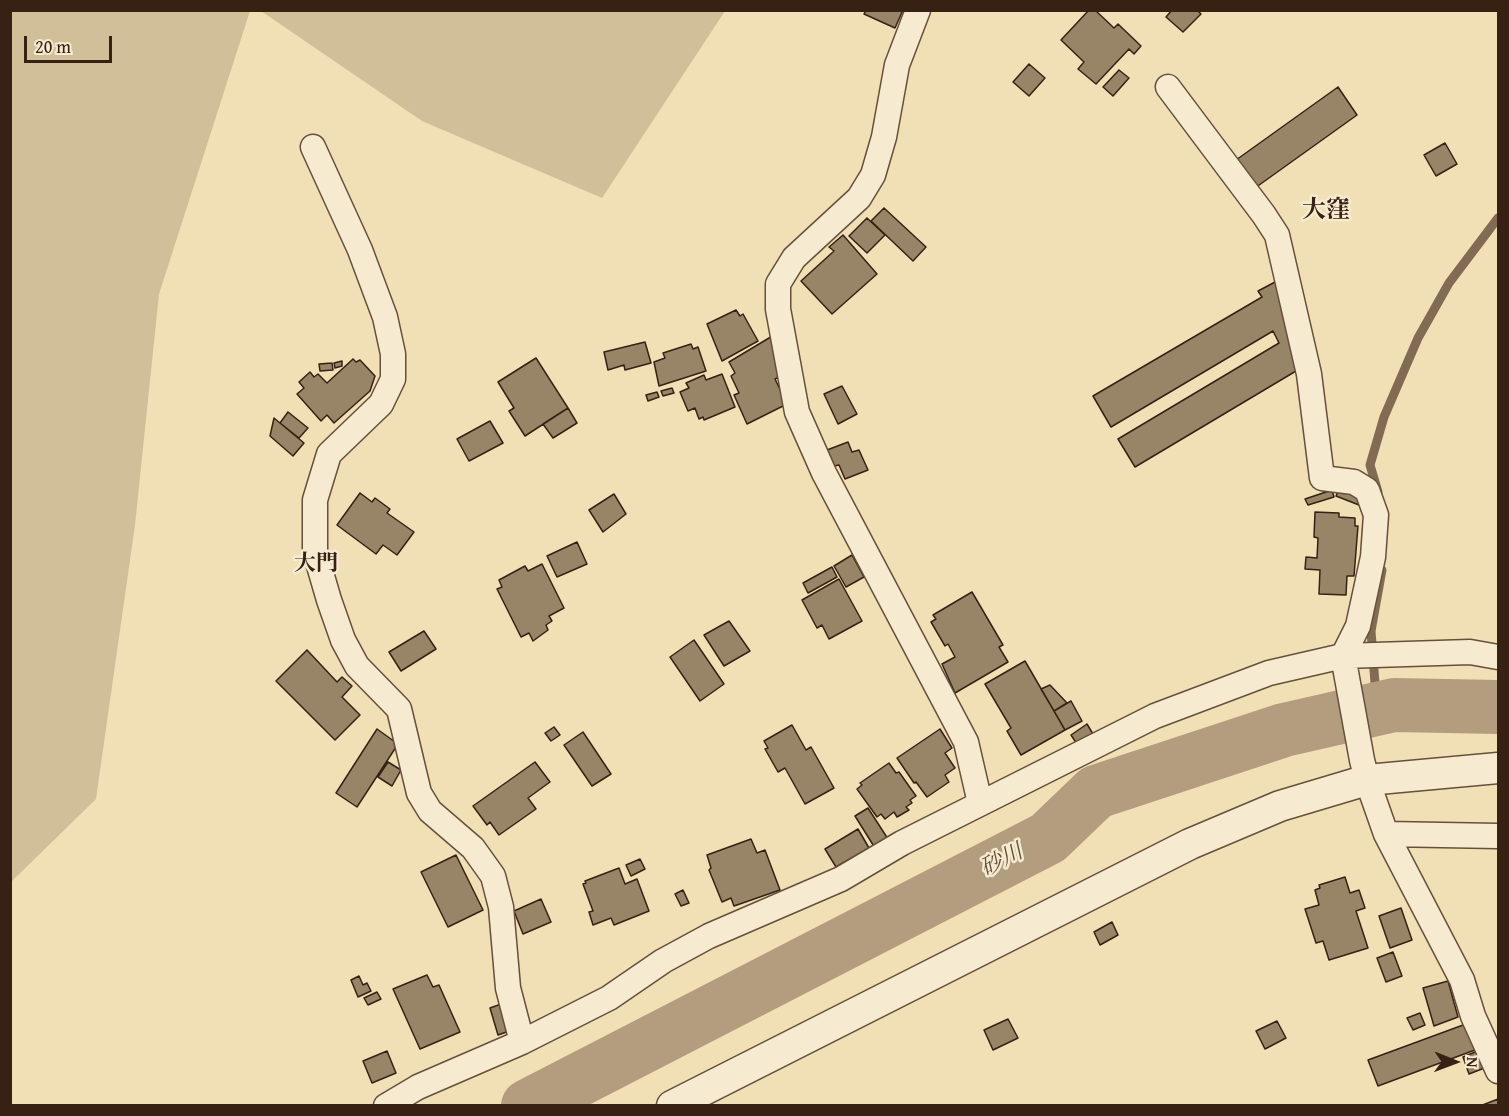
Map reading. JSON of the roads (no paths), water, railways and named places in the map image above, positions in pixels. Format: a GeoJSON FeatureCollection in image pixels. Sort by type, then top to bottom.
{"type":"FeatureCollection","features":[{"type":"Feature","properties":{"kind":"street"},"geometry":{"type":"LineString","coordinates":[[918,10],[897,65],[884,137],[873,175],[859,198],[794,258],[778,284],[778,309],[797,412],[825,473],[966,741],[980,803]]}},
{"type":"Feature","properties":{"kind":"street"},"geometry":{"type":"LineString","coordinates":[[1168,87],[1277,235],[1309,374],[1322,478],[1354,482],[1367,490],[1376,515],[1373,557],[1358,626],[1365,770],[1386,834],[1462,980],[1473,1016],[1498,1071]]}},
{"type":"Feature","properties":{"kind":"street"},"geometry":{"type":"LineString","coordinates":[[313,147],[360,250],[385,317],[393,362],[393,379],[381,404],[329,454],[315,500],[315,552],[343,640],[357,666],[399,709],[419,793],[430,811],[472,848],[493,876],[501,907],[508,988],[522,1042]]}},
{"type":"Feature","properties":{"kind":"street"},"geometry":{"type":"LineString","coordinates":[[386,1106],[423,1097],[522,1042],[609,998],[663,961],[709,936],[841,879],[902,843],[1155,716],[1269,673],[1358,658],[1470,652],[1498,657]]}},
{"type":"Feature","properties":{"kind":"street"},"geometry":{"type":"LineString","coordinates":[[672,1106],[1190,844],[1365,770],[1498,768]]}},
{"type":"Feature","properties":{"kind":"street"},"geometry":{"type":"LineString","coordinates":[[1386,834],[1498,836]]}},
{"type":"Feature","properties":{"kind":"waterway"},"geometry":{"type":"LineString","coordinates":[[1378,492],[1370,465],[1384,417],[1418,338],[1449,283],[1498,218]]}},
{"type":"Feature","properties":{"kind":"waterway"},"geometry":{"type":"LineString","coordinates":[[1377,709],[1371,631],[1382,570]]}},
{"type":"Feature","properties":{"kind":"waterway","name":"砂川"},"geometry":{"type":"LineString","coordinates":[[528,1106],[1048,838],[1096,792],[1284,730],[1394,705],[1498,707]]}},
{"type":"Feature","properties":{"kind":"district","name":"大窪"},"geometry":{"type":"Point","coordinates":[1326,211]}},
{"type":"Feature","properties":{"kind":"district","name":"大門"},"geometry":{"type":"Point","coordinates":[316,564]}}]}
